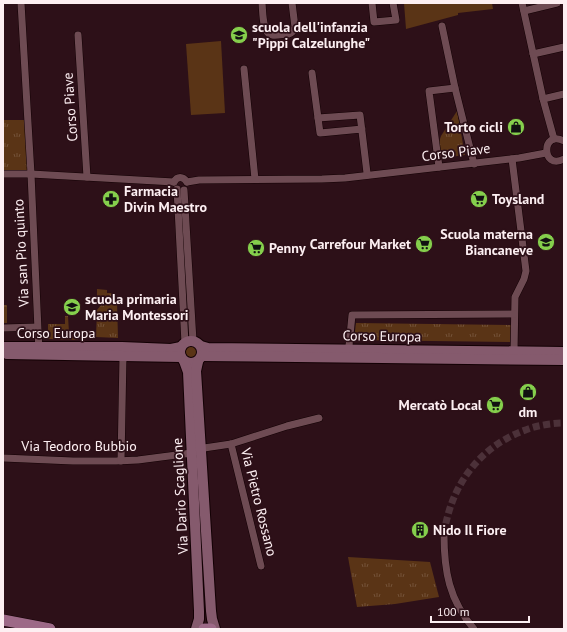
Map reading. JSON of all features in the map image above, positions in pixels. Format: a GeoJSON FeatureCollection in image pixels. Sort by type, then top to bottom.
{"type":"FeatureCollection","features":[{"type":"Feature","properties":{"kind":"main road","name":"Corso Europa"},"geometry":{"type":"LineString","coordinates":[[3,347],[123,356],[187,349]]}},
{"type":"Feature","properties":{"kind":"main road","name":"Corso Europa"},"geometry":{"type":"LineString","coordinates":[[3,354],[39,350],[122,347],[171,349],[208,348],[564,352]]}},
{"type":"Feature","properties":{"kind":"main road","name":"Corso Europa"},"geometry":{"type":"LineString","coordinates":[[187,349],[191,364],[200,359],[564,360]]}},
{"type":"Feature","properties":{"kind":"main road","name":"Via Dario Scaglione"},"geometry":{"type":"LineString","coordinates":[[196,629],[199,619],[196,451],[196,371],[203,352],[187,349],[188,372],[196,451],[211,610],[216,629]]}},
{"type":"Feature","properties":{"kind":"main road"},"geometry":{"type":"LineString","coordinates":[[3,620],[50,629]]}},
{"type":"Feature","properties":{"kind":"main road"},"geometry":{"type":"LineString","coordinates":[[204,629],[211,629]]}},
{"type":"Feature","properties":{"kind":"street","name":"Via san Pio quinto"},"geometry":{"type":"LineString","coordinates":[[21,3],[39,350]]}},
{"type":"Feature","properties":{"kind":"street"},"geometry":{"type":"LineString","coordinates":[[262,3],[265,30],[269,34],[273,35],[289,34],[294,30],[295,27],[292,3]]}},
{"type":"Feature","properties":{"kind":"street"},"geometry":{"type":"LineString","coordinates":[[372,3],[374,22],[396,20],[394,3]]}},
{"type":"Feature","properties":{"kind":"street"},"geometry":{"type":"LineString","coordinates":[[554,139],[543,99],[523,7],[557,3]]}},
{"type":"Feature","properties":{"kind":"street"},"geometry":{"type":"LineString","coordinates":[[442,26],[455,88],[474,164]]}},
{"type":"Feature","properties":{"kind":"street","name":"Corso Piave"},"geometry":{"type":"LineString","coordinates":[[78,35],[87,177]]}},
{"type":"Feature","properties":{"kind":"street"},"geometry":{"type":"LineString","coordinates":[[533,54],[564,47]]}},
{"type":"Feature","properties":{"kind":"street"},"geometry":{"type":"LineString","coordinates":[[244,69],[255,179]]}},
{"type":"Feature","properties":{"kind":"street"},"geometry":{"type":"LineString","coordinates":[[312,73],[320,133],[362,128]]}},
{"type":"Feature","properties":{"kind":"street"},"geometry":{"type":"LineString","coordinates":[[439,167],[430,91],[455,88]]}},
{"type":"Feature","properties":{"kind":"street"},"geometry":{"type":"LineString","coordinates":[[543,99],[564,94]]}},
{"type":"Feature","properties":{"kind":"street"},"geometry":{"type":"LineString","coordinates":[[318,118],[360,114],[367,175]]}},
{"type":"Feature","properties":{"kind":"street"},"geometry":{"type":"LineString","coordinates":[[563,160],[552,160],[546,153],[546,149],[547,144],[554,139],[558,138],[564,141]]}},
{"type":"Feature","properties":{"kind":"street","name":"Corso Piave"},"geometry":{"type":"LineString","coordinates":[[3,174],[87,177],[178,187],[176,179],[180,177],[184,178],[187,182],[199,180],[322,179],[474,164],[546,153]]}},
{"type":"Feature","properties":{"kind":"street"},"geometry":{"type":"LineString","coordinates":[[512,159],[526,270],[524,279],[515,297],[514,352]]}},
{"type":"Feature","properties":{"kind":"street"},"geometry":{"type":"LineString","coordinates":[[178,187],[187,185],[187,182]]}},
{"type":"Feature","properties":{"kind":"street","name":"Via Dario Scaglione"},"geometry":{"type":"LineString","coordinates":[[178,187],[187,349]]}},
{"type":"Feature","properties":{"kind":"street","name":"Corso Europa"},"geometry":{"type":"LineString","coordinates":[[349,346],[352,315],[514,314]]}},
{"type":"Feature","properties":{"kind":"street"},"geometry":{"type":"LineString","coordinates":[[3,328],[37,327]]}},
{"type":"Feature","properties":{"kind":"street"},"geometry":{"type":"LineString","coordinates":[[121,461],[123,356]]}},
{"type":"Feature","properties":{"kind":"street","name":"Via Teodoro Bubbio"},"geometry":{"type":"LineString","coordinates":[[3,458],[73,461],[138,460],[232,444],[287,426],[318,418]]}},
{"type":"Feature","properties":{"kind":"street","name":"Via Pietro Rossano"},"geometry":{"type":"LineString","coordinates":[[232,444],[261,566]]}},
{"type":"Feature","properties":{"kind":"street"},"geometry":{"type":"LineString","coordinates":[[444,534],[445,567],[450,588],[461,613],[474,629]]}},
{"type":"Feature","properties":{"kind":"green space"},"geometry":{"type":"Polygon","coordinates":[[[404,3],[492,3],[493,9],[458,13],[458,15],[406,29],[404,3]]]}},
{"type":"Feature","properties":{"kind":"green space"},"geometry":{"type":"Polygon","coordinates":[[[221,41],[225,113],[191,115],[186,44],[221,41]]]}},
{"type":"Feature","properties":{"kind":"green space"},"geometry":{"type":"Polygon","coordinates":[[[457,111],[465,155],[442,158],[439,142],[441,136],[457,111]]]}},
{"type":"Feature","properties":{"kind":"green space"},"geometry":{"type":"Polygon","coordinates":[[[3,120],[25,120],[28,170],[3,170],[3,120]]]}},
{"type":"Feature","properties":{"kind":"green space"},"geometry":{"type":"Polygon","coordinates":[[[97,289],[107,290],[107,293],[113,293],[117,302],[118,338],[96,337],[97,310],[101,305],[97,302],[97,289]]]}},
{"type":"Feature","properties":{"kind":"green space"},"geometry":{"type":"Polygon","coordinates":[[[3,305],[7,305],[7,323],[3,323],[3,305]]]}},
{"type":"Feature","properties":{"kind":"green space"},"geometry":{"type":"Polygon","coordinates":[[[65,316],[68,316],[69,333],[78,334],[78,340],[48,339],[48,324],[65,324],[65,316]]]}},
{"type":"Feature","properties":{"kind":"green space"},"geometry":{"type":"Polygon","coordinates":[[[356,323],[511,325],[510,342],[354,340],[356,323]]]}},
{"type":"Feature","properties":{"kind":"green space"},"geometry":{"type":"Polygon","coordinates":[[[193,346],[196,347],[196,357],[189,358],[186,357],[185,350],[186,347],[193,346]]]}},
{"type":"Feature","properties":{"kind":"green space"},"geometry":{"type":"Polygon","coordinates":[[[348,557],[430,562],[439,597],[395,604],[357,607],[348,557]]]}},
{"type":"Feature","properties":{"kind":"tunnel"},"geometry":{"type":"LineString","coordinates":[[444,534],[448,516],[461,483],[471,468],[483,455],[497,444],[513,435],[539,426],[564,423]]}},
{"type":"Feature","properties":{"kind":"place","name":"scuola dell'infanzia \"Pippi Calzelunghe\""},"geometry":{"type":"Point","coordinates":[239,35]}},
{"type":"Feature","properties":{"kind":"place","name":"Torto cicli"},"geometry":{"type":"Point","coordinates":[516,127]}},
{"type":"Feature","properties":{"kind":"place","name":"Farmacia Divin Maestro"},"geometry":{"type":"Point","coordinates":[111,199]}},
{"type":"Feature","properties":{"kind":"place","name":"Toysland"},"geometry":{"type":"Point","coordinates":[479,199]}},
{"type":"Feature","properties":{"kind":"place","name":"Scuola materna Biancaneve"},"geometry":{"type":"Point","coordinates":[546,242]}},
{"type":"Feature","properties":{"kind":"place","name":"Carrefour Market"},"geometry":{"type":"Point","coordinates":[424,244]}},
{"type":"Feature","properties":{"kind":"place","name":"Penny"},"geometry":{"type":"Point","coordinates":[256,248]}},
{"type":"Feature","properties":{"kind":"place","name":"scuola primaria Maria Montessori"},"geometry":{"type":"Point","coordinates":[72,307]}},
{"type":"Feature","properties":{"kind":"place","name":"dm"},"geometry":{"type":"Point","coordinates":[528,392]}},
{"type":"Feature","properties":{"kind":"place","name":"Mercatò Local"},"geometry":{"type":"Point","coordinates":[495,405]}},
{"type":"Feature","properties":{"kind":"place","name":"Nido Il Fiore"},"geometry":{"type":"Point","coordinates":[420,530]}}]}
